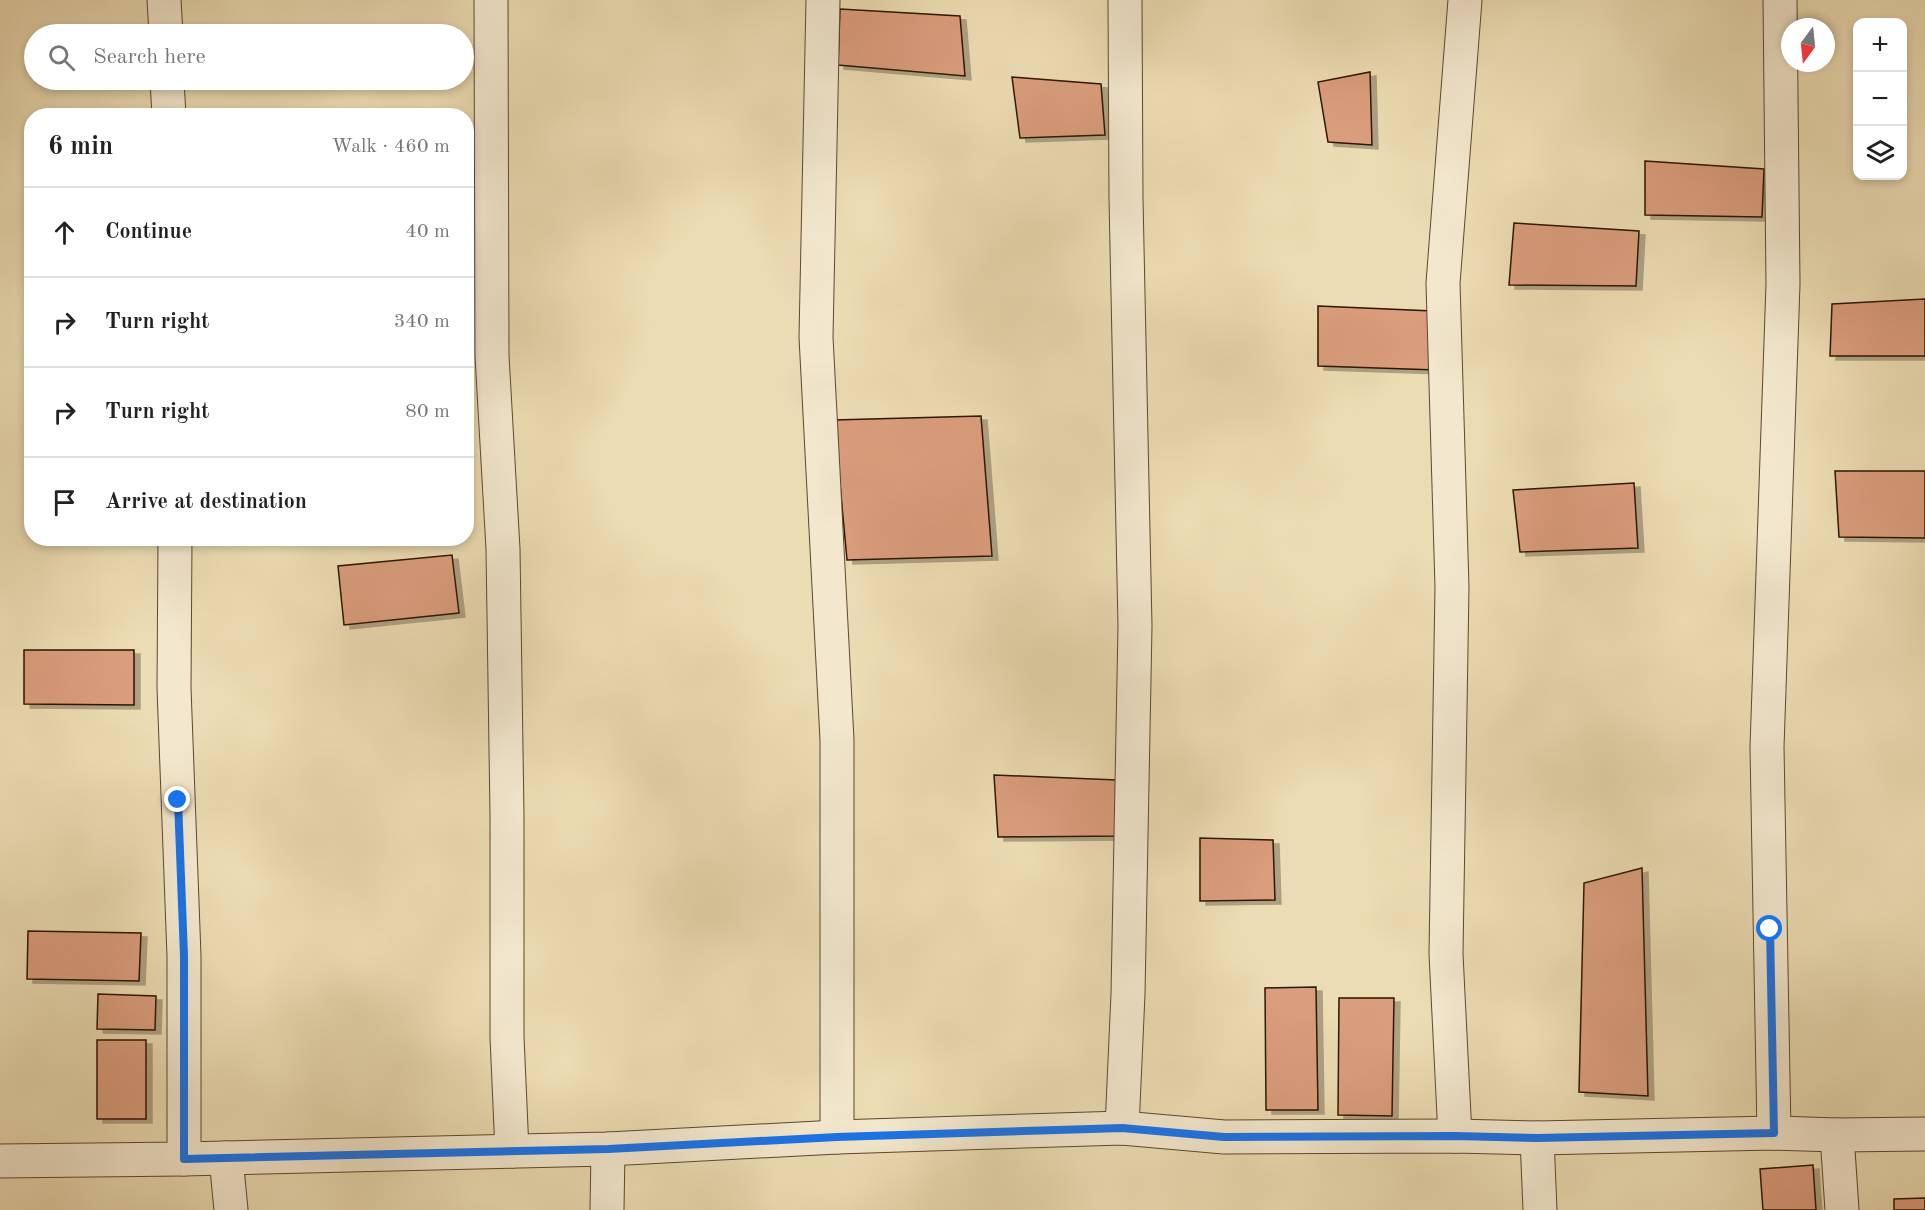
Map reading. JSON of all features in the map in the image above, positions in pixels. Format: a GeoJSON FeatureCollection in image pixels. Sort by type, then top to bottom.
{"type":"FeatureCollection","features":[{"type":"Feature","properties":{"kind":"street"},"geometry":{"type":"LineString","coordinates":[[164,0],[165,24]]}},
{"type":"Feature","properties":{"kind":"street"},"geometry":{"type":"LineString","coordinates":[[491,0],[492,356],[503,549],[507,815],[507,1037],[512,1151]]}},
{"type":"Feature","properties":{"kind":"street"},"geometry":{"type":"LineString","coordinates":[[823,0],[816,337],[837,740],[837,1137]]}},
{"type":"Feature","properties":{"kind":"street"},"geometry":{"type":"LineString","coordinates":[[1122,1128],[1128,994],[1135,626],[1126,211],[1125,0]]}},
{"type":"Feature","properties":{"kind":"street"},"geometry":{"type":"LineString","coordinates":[[1455,1136],[1446,954],[1452,587],[1443,283],[1465,0]]}},
{"type":"Feature","properties":{"kind":"street"},"geometry":{"type":"LineString","coordinates":[[1774,1133],[1767,747],[1783,284],[1780,0]]}},
{"type":"Feature","properties":{"kind":"street"},"geometry":{"type":"LineString","coordinates":[[168,90],[169,108]]}},
{"type":"Feature","properties":{"kind":"street"},"geometry":{"type":"LineString","coordinates":[[175,546],[174,688],[184,956],[184,1159]]}},
{"type":"Feature","properties":{"kind":"street"},"geometry":{"type":"LineString","coordinates":[[0,1161],[608,1149],[837,1137],[1122,1128],[1224,1137],[1537,1138],[1774,1133],[1925,1134]]}},
{"type":"Feature","properties":{"kind":"street"},"geometry":{"type":"LineString","coordinates":[[1838,1135],[1842,1210]]}},
{"type":"Feature","properties":{"kind":"street"},"geometry":{"type":"LineString","coordinates":[[1537,1138],[1540,1210]]}},
{"type":"Feature","properties":{"kind":"street"},"geometry":{"type":"LineString","coordinates":[[607,1210],[608,1149]]}},
{"type":"Feature","properties":{"kind":"street"},"geometry":{"type":"LineString","coordinates":[[226,1158],[231,1210]]}},
{"type":"Feature","properties":{"kind":"building"},"geometry":{"type":"Polygon","coordinates":[[[840,9],[960,16],[965,76],[838,65],[840,9]]]}},
{"type":"Feature","properties":{"kind":"building"},"geometry":{"type":"Polygon","coordinates":[[[1370,72],[1372,145],[1328,142],[1318,82],[1370,72]]]}},
{"type":"Feature","properties":{"kind":"building"},"geometry":{"type":"Polygon","coordinates":[[[1012,77],[1101,84],[1105,135],[1020,138],[1012,77]]]}},
{"type":"Feature","properties":{"kind":"building"},"geometry":{"type":"Polygon","coordinates":[[[1645,161],[1764,169],[1762,217],[1645,215],[1645,161]]]}},
{"type":"Feature","properties":{"kind":"building"},"geometry":{"type":"Polygon","coordinates":[[[1514,223],[1639,231],[1636,286],[1509,285],[1514,223]]]}},
{"type":"Feature","properties":{"kind":"building"},"geometry":{"type":"Polygon","coordinates":[[[1925,299],[1925,356],[1830,356],[1832,304],[1925,299]]]}},
{"type":"Feature","properties":{"kind":"building"},"geometry":{"type":"Polygon","coordinates":[[[1318,306],[1433,311],[1436,370],[1318,366],[1318,306]]]}},
{"type":"Feature","properties":{"kind":"building"},"geometry":{"type":"Polygon","coordinates":[[[981,416],[992,556],[847,560],[834,420],[981,416]]]}},
{"type":"Feature","properties":{"kind":"building"},"geometry":{"type":"Polygon","coordinates":[[[1835,471],[1925,471],[1925,538],[1839,537],[1835,471]]]}},
{"type":"Feature","properties":{"kind":"building"},"geometry":{"type":"Polygon","coordinates":[[[1634,483],[1638,548],[1520,552],[1513,490],[1634,483]]]}},
{"type":"Feature","properties":{"kind":"building"},"geometry":{"type":"Polygon","coordinates":[[[452,555],[459,613],[344,625],[338,566],[452,555]]]}},
{"type":"Feature","properties":{"kind":"building"},"geometry":{"type":"Polygon","coordinates":[[[24,650],[134,650],[134,705],[24,704],[24,650]]]}},
{"type":"Feature","properties":{"kind":"building"},"geometry":{"type":"Polygon","coordinates":[[[994,775],[1117,780],[1122,836],[998,837],[994,775]]]}},
{"type":"Feature","properties":{"kind":"building"},"geometry":{"type":"Polygon","coordinates":[[[1200,838],[1273,840],[1275,900],[1200,901],[1200,838]]]}},
{"type":"Feature","properties":{"kind":"building"},"geometry":{"type":"Polygon","coordinates":[[[1642,868],[1648,1096],[1579,1092],[1584,883],[1642,868]]]}},
{"type":"Feature","properties":{"kind":"building"},"geometry":{"type":"Polygon","coordinates":[[[28,931],[141,933],[139,981],[27,979],[28,931]]]}},
{"type":"Feature","properties":{"kind":"building"},"geometry":{"type":"Polygon","coordinates":[[[1316,987],[1318,1110],[1266,1110],[1265,988],[1316,987]]]}},
{"type":"Feature","properties":{"kind":"building"},"geometry":{"type":"Polygon","coordinates":[[[98,994],[156,996],[155,1030],[97,1029],[98,994]]]}},
{"type":"Feature","properties":{"kind":"building"},"geometry":{"type":"Polygon","coordinates":[[[1339,998],[1394,998],[1392,1116],[1338,1115],[1339,998]]]}},
{"type":"Feature","properties":{"kind":"building"},"geometry":{"type":"Polygon","coordinates":[[[97,1040],[146,1040],[146,1119],[97,1119],[97,1040]]]}},
{"type":"Feature","properties":{"kind":"building"},"geometry":{"type":"Polygon","coordinates":[[[1813,1165],[1816,1210],[1763,1210],[1760,1169],[1813,1165]]]}},
{"type":"Feature","properties":{"kind":"building"},"geometry":{"type":"Polygon","coordinates":[[[1925,1198],[1925,1210],[1894,1210],[1894,1199],[1925,1198]]]}},
{"type":"Feature","properties":{"kind":"route"},"geometry":{"type":"LineString","coordinates":[[178,800],[184,956],[184,1159],[608,1149],[837,1137],[1122,1128],[1224,1137],[1537,1138],[1774,1133],[1770,929]]}}]}
